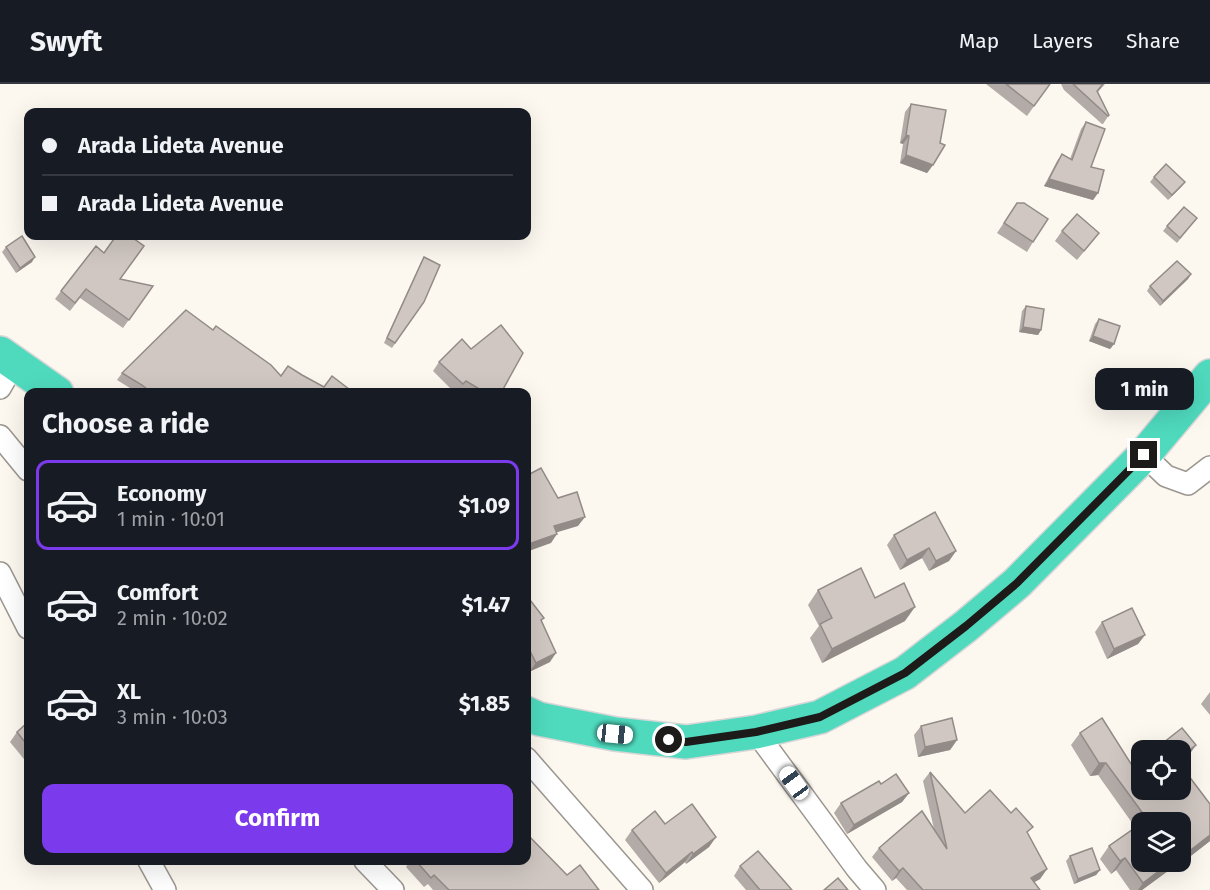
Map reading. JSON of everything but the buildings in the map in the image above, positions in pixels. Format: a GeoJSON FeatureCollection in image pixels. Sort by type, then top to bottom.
{"type":"FeatureCollection","features":[{"type":"Feature","properties":{"kind":"highway"},"geometry":{"type":"LineString","coordinates":[[5,367],[47,388]]}},
{"type":"Feature","properties":{"kind":"highway"},"geometry":{"type":"LineString","coordinates":[[531,715],[539,719],[615,734],[686,742],[756,732],[820,717],[905,673],[1017,583],[1144,455],[1210,376]]}},
{"type":"Feature","properties":{"kind":"street"},"geometry":{"type":"LineString","coordinates":[[0,436],[24,465]]}},
{"type":"Feature","properties":{"kind":"street"},"geometry":{"type":"LineString","coordinates":[[1144,455],[1166,476],[1188,484],[1210,467]]}},
{"type":"Feature","properties":{"kind":"street"},"geometry":{"type":"LineString","coordinates":[[0,573],[24,620]]}},
{"type":"Feature","properties":{"kind":"street"},"geometry":{"type":"LineString","coordinates":[[756,732],[856,869],[875,890]]}},
{"type":"Feature","properties":{"kind":"street"},"geometry":{"type":"LineString","coordinates":[[531,764],[642,890]]}},
{"type":"Feature","properties":{"kind":"street"},"geometry":{"type":"LineString","coordinates":[[151,865],[162,889]]}},
{"type":"Feature","properties":{"kind":"street"},"geometry":{"type":"LineString","coordinates":[[369,865],[393,890]]}},
{"type":"Feature","properties":{"kind":"route"},"geometry":{"type":"LineString","coordinates":[[669,740],[686,742],[756,732],[820,717],[905,673],[1017,583],[1144,455]]}}]}
